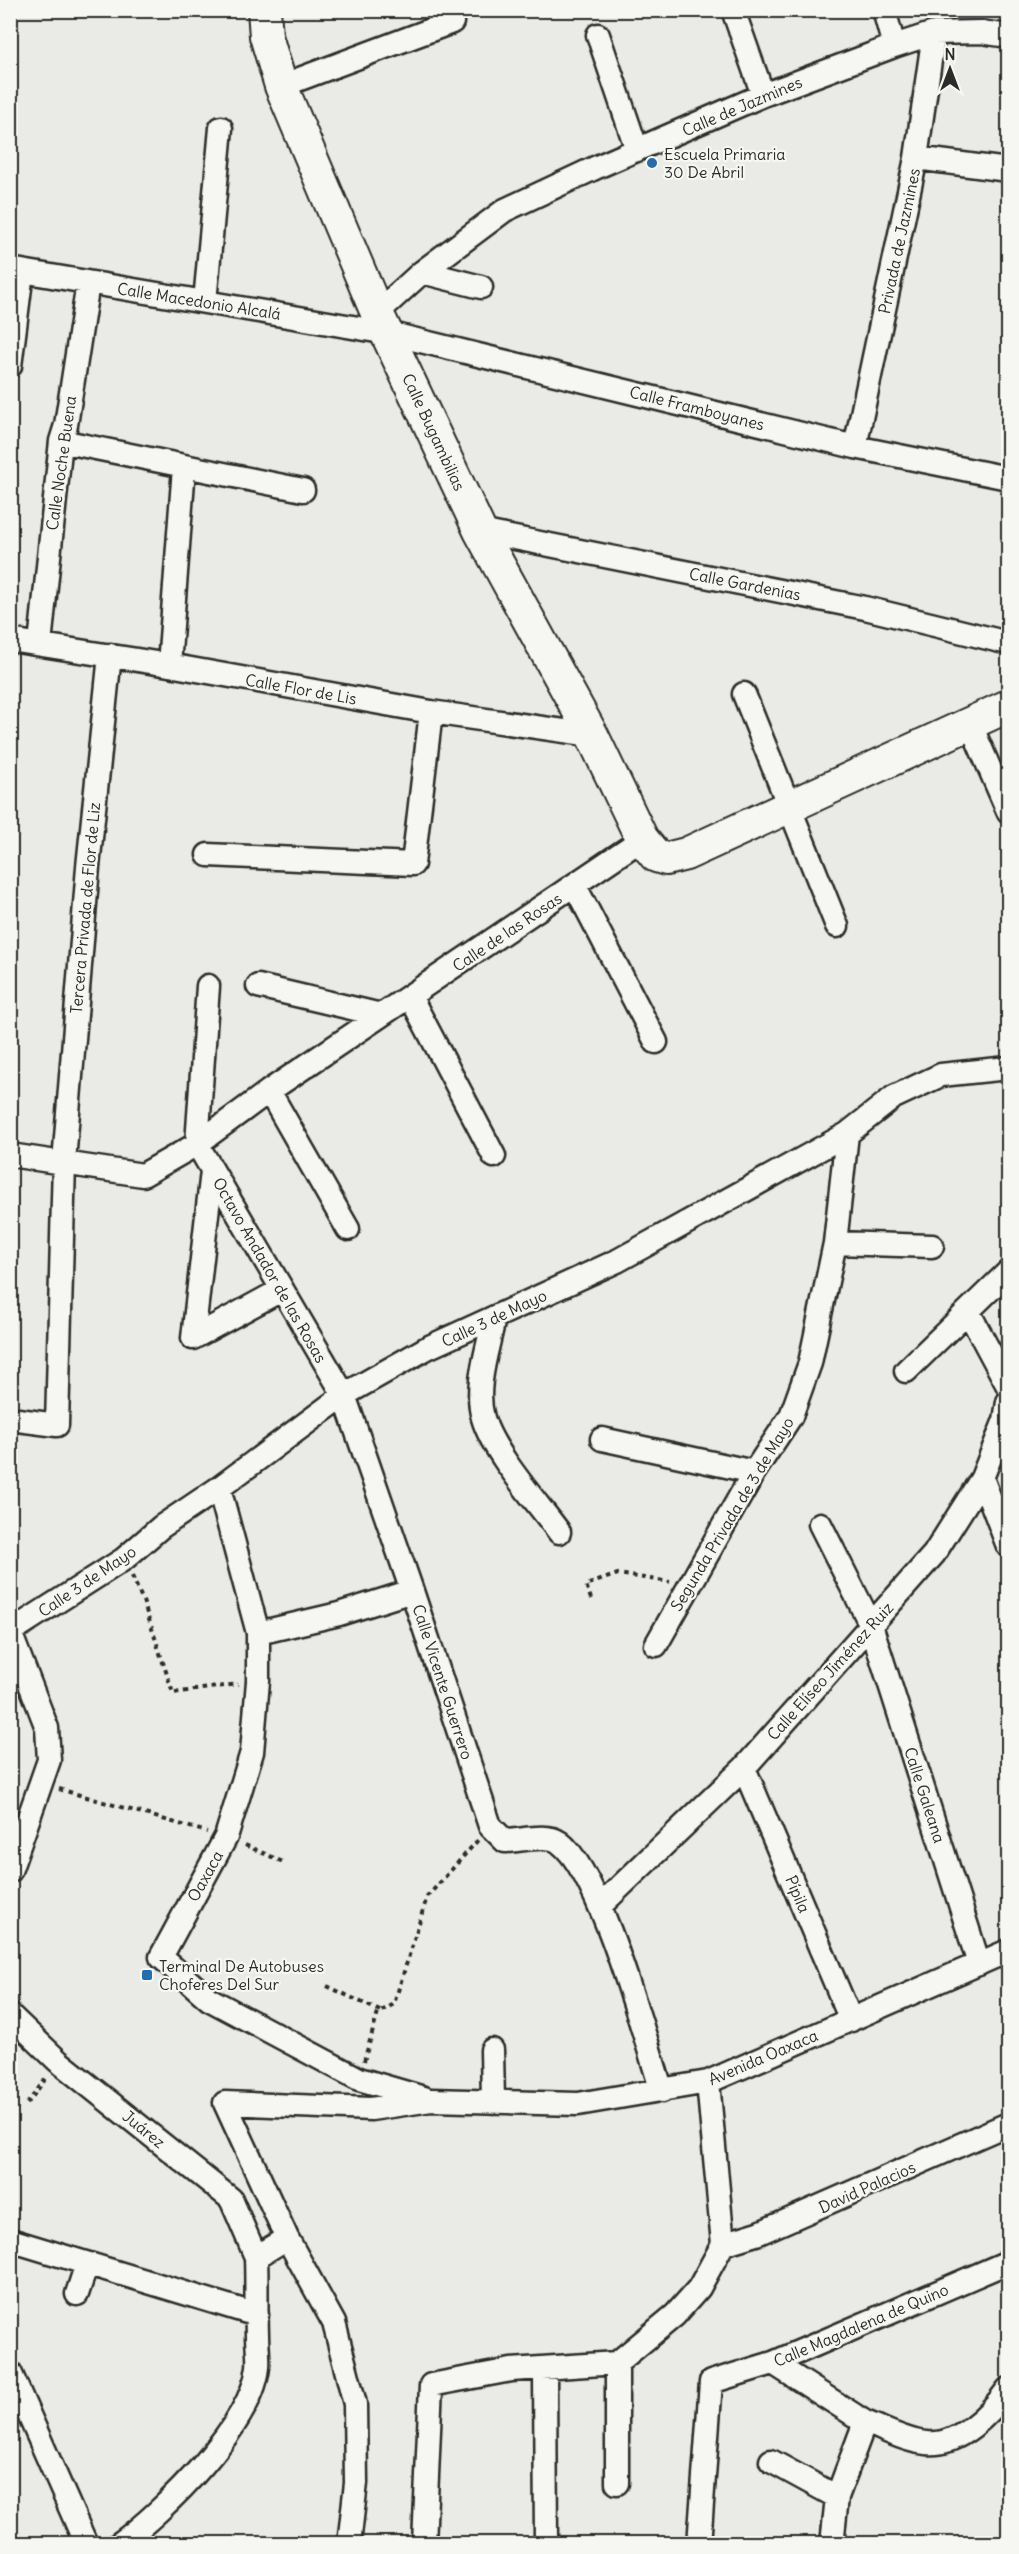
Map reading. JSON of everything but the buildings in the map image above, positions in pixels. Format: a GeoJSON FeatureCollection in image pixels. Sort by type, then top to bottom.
{"type":"FeatureCollection","features":[{"type":"Feature","properties":{"kind":"street","name":"Calle Bugambilias"},"geometry":{"type":"LineString","coordinates":[[264,10],[266,36],[281,86],[382,323],[480,531],[592,735],[642,839]]}},
{"type":"Feature","properties":{"kind":"street"},"geometry":{"type":"LineString","coordinates":[[733,10],[763,95]]}},
{"type":"Feature","properties":{"kind":"street"},"geometry":{"type":"LineString","coordinates":[[884,10],[894,46]]}},
{"type":"Feature","properties":{"kind":"street"},"geometry":{"type":"LineString","coordinates":[[281,86],[452,22]]}},
{"type":"Feature","properties":{"kind":"street","name":"Calle de Jazmines"},"geometry":{"type":"LineString","coordinates":[[382,323],[422,272],[505,210],[763,95],[894,46],[934,33],[981,32],[1008,36]]}},
{"type":"Feature","properties":{"kind":"street","name":"Privada de Jazmines"},"geometry":{"type":"LineString","coordinates":[[855,447],[916,158],[934,33]]}},
{"type":"Feature","properties":{"kind":"street"},"geometry":{"type":"LineString","coordinates":[[598,35],[637,150]]}},
{"type":"Feature","properties":{"kind":"street"},"geometry":{"type":"LineString","coordinates":[[205,302],[221,128]]}},
{"type":"Feature","properties":{"kind":"street"},"geometry":{"type":"LineString","coordinates":[[916,158],[1008,170]]}},
{"type":"Feature","properties":{"kind":"street"},"geometry":{"type":"LineString","coordinates":[[10,366],[16,271]]}},
{"type":"Feature","properties":{"kind":"street","name":"Calle Macedonio Alcalá"},"geometry":{"type":"LineString","coordinates":[[16,271],[205,302],[382,323]]}},
{"type":"Feature","properties":{"kind":"street"},"geometry":{"type":"LineString","coordinates":[[422,272],[481,287]]}},
{"type":"Feature","properties":{"kind":"street","name":"Calle Noche Buena"},"geometry":{"type":"LineString","coordinates":[[40,644],[61,441],[66,425],[88,283]]}},
{"type":"Feature","properties":{"kind":"street","name":"Calle Framboyanes"},"geometry":{"type":"LineString","coordinates":[[382,323],[855,447],[1008,478]]}},
{"type":"Feature","properties":{"kind":"street"},"geometry":{"type":"LineString","coordinates":[[61,441],[303,490]]}},
{"type":"Feature","properties":{"kind":"street"},"geometry":{"type":"LineString","coordinates":[[169,665],[184,467]]}},
{"type":"Feature","properties":{"kind":"street","name":"Calle Gardenias"},"geometry":{"type":"LineString","coordinates":[[480,531],[865,608],[1008,643]]}},
{"type":"Feature","properties":{"kind":"street","name":"Calle Flor de Lis"},"geometry":{"type":"LineString","coordinates":[[10,640],[169,665],[431,712],[592,735]]}},
{"type":"Feature","properties":{"kind":"street","name":"Tercera Privada de Flor de Liz"},"geometry":{"type":"LineString","coordinates":[[10,1419],[57,1425],[64,1162],[88,867],[110,655]]}},
{"type":"Feature","properties":{"kind":"street"},"geometry":{"type":"LineString","coordinates":[[744,694],[837,926]]}},
{"type":"Feature","properties":{"kind":"street"},"geometry":{"type":"LineString","coordinates":[[642,839],[656,856],[666,859],[734,833],[789,805],[1008,706]]}},
{"type":"Feature","properties":{"kind":"street"},"geometry":{"type":"LineString","coordinates":[[208,855],[412,864],[431,712]]}},
{"type":"Feature","properties":{"kind":"street"},"geometry":{"type":"LineString","coordinates":[[970,723],[1008,812]]}},
{"type":"Feature","properties":{"kind":"street","name":"Calle de las Rosas"},"geometry":{"type":"LineString","coordinates":[[10,1155],[142,1175],[197,1144],[270,1091],[642,839]]}},
{"type":"Feature","properties":{"kind":"street"},"geometry":{"type":"LineString","coordinates":[[575,886],[656,1042]]}},
{"type":"Feature","properties":{"kind":"street"},"geometry":{"type":"LineString","coordinates":[[197,1144],[208,986]]}},
{"type":"Feature","properties":{"kind":"street"},"geometry":{"type":"LineString","coordinates":[[258,986],[381,1015]]}},
{"type":"Feature","properties":{"kind":"street"},"geometry":{"type":"LineString","coordinates":[[410,996],[494,1156]]}},
{"type":"Feature","properties":{"kind":"street","name":"Calle 3 de Mayo"},"geometry":{"type":"LineString","coordinates":[[10,1632],[124,1559],[161,1527],[219,1488],[344,1395],[427,1348],[617,1260],[847,1134],[894,1097],[941,1075],[1008,1068]]}},
{"type":"Feature","properties":{"kind":"street"},"geometry":{"type":"LineString","coordinates":[[270,1091],[348,1229]]}},
{"type":"Feature","properties":{"kind":"street","name":"Segunda Privada de 3 de Mayo"},"geometry":{"type":"LineString","coordinates":[[656,1645],[754,1472],[791,1416],[810,1363],[835,1243],[847,1134]]}},
{"type":"Feature","properties":{"kind":"street","name":"Octavo Andador de las Rosas"},"geometry":{"type":"LineString","coordinates":[[197,1144],[344,1395]]}},
{"type":"Feature","properties":{"kind":"street"},"geometry":{"type":"LineString","coordinates":[[212,1171],[194,1338],[281,1290]]}},
{"type":"Feature","properties":{"kind":"street"},"geometry":{"type":"LineString","coordinates":[[835,1243],[932,1246]]}},
{"type":"Feature","properties":{"kind":"street"},"geometry":{"type":"LineString","coordinates":[[906,1371],[1008,1272]]}},
{"type":"Feature","properties":{"kind":"street"},"geometry":{"type":"LineString","coordinates":[[968,1311],[1008,1386]]}},
{"type":"Feature","properties":{"kind":"street"},"geometry":{"type":"LineString","coordinates":[[494,1318],[481,1383],[483,1417],[496,1446],[560,1532]]}},
{"type":"Feature","properties":{"kind":"street","name":"Calle Vicente Guerrero"},"geometry":{"type":"LineString","coordinates":[[344,1395],[490,1826]]}},
{"type":"Feature","properties":{"kind":"street","name":"Calle Elíseo Jiménez Ruiz"},"geometry":{"type":"LineString","coordinates":[[601,1905],[744,1768],[934,1554],[982,1478],[1005,1420],[1008,1402]]}},
{"type":"Feature","properties":{"kind":"street"},"geometry":{"type":"LineString","coordinates":[[602,1439],[754,1472]]}},
{"type":"Feature","properties":{"kind":"street"},"geometry":{"type":"LineString","coordinates":[[982,1478],[1008,1546]]}},
{"type":"Feature","properties":{"kind":"street","name":"Oaxaca"},"geometry":{"type":"LineString","coordinates":[[219,1488],[258,1633],[258,1681],[252,1752],[226,1837],[161,1957],[209,2000],[359,2079],[431,2100]]}},
{"type":"Feature","properties":{"kind":"street","name":"Calle Galeana"},"geometry":{"type":"LineString","coordinates":[[820,1524],[871,1625],[979,1964]]}},
{"type":"Feature","properties":{"kind":"street"},"geometry":{"type":"LineString","coordinates":[[258,1633],[339,1614],[412,1591]]}},
{"type":"Feature","properties":{"kind":"street"},"geometry":{"type":"LineString","coordinates":[[10,1632],[46,1728],[49,1760],[10,1871]]}},
{"type":"Feature","properties":{"kind":"street","name":"Pípila"},"geometry":{"type":"LineString","coordinates":[[744,1768],[851,2020]]}},
{"type":"Feature","properties":{"kind":"street"},"geometry":{"type":"LineString","coordinates":[[490,1826],[505,1841],[549,1838],[559,1841],[580,1867],[601,1905],[662,2091]]}},
{"type":"Feature","properties":{"kind":"street","name":"Avenida Oaxaca"},"geometry":{"type":"LineString","coordinates":[[431,2100],[578,2104],[708,2082],[1008,1950]]}},
{"type":"Feature","properties":{"kind":"street","name":"Juárez"},"geometry":{"type":"LineString","coordinates":[[12,2020],[58,2061],[231,2199],[256,2257]]}},
{"type":"Feature","properties":{"kind":"street"},"geometry":{"type":"LineString","coordinates":[[492,2050],[493,2102]]}},
{"type":"Feature","properties":{"kind":"street"},"geometry":{"type":"LineString","coordinates":[[424,2544],[431,2385],[512,2370],[545,2370],[617,2363],[681,2308],[699,2288],[723,2244],[708,2082]]}},
{"type":"Feature","properties":{"kind":"street"},"geometry":{"type":"LineString","coordinates":[[349,2544],[356,2483],[355,2404],[334,2323],[287,2238],[225,2103],[371,2109],[431,2100]]}},
{"type":"Feature","properties":{"kind":"street","name":"David Palacios"},"geometry":{"type":"LineString","coordinates":[[723,2244],[770,2229],[1008,2124]]}},
{"type":"Feature","properties":{"kind":"street"},"geometry":{"type":"LineString","coordinates":[[119,2544],[147,2523],[189,2483],[237,2419],[251,2392],[258,2368],[256,2257],[287,2238]]}},
{"type":"Feature","properties":{"kind":"street"},"geometry":{"type":"LineString","coordinates":[[10,2240],[257,2315]]}},
{"type":"Feature","properties":{"kind":"street","name":"Calle Magdalena de Quino"},"geometry":{"type":"LineString","coordinates":[[699,2544],[711,2382],[773,2363],[1008,2262]]}},
{"type":"Feature","properties":{"kind":"street"},"geometry":{"type":"LineString","coordinates":[[77,2294],[87,2264]]}},
{"type":"Feature","properties":{"kind":"street"},"geometry":{"type":"LineString","coordinates":[[617,2363],[617,2483]]}},
{"type":"Feature","properties":{"kind":"street"},"geometry":{"type":"LineString","coordinates":[[773,2363],[865,2422],[927,2443],[944,2443],[974,2425],[1008,2389]]}},
{"type":"Feature","properties":{"kind":"street"},"geometry":{"type":"LineString","coordinates":[[545,2370],[546,2544]]}},
{"type":"Feature","properties":{"kind":"street"},"geometry":{"type":"LineString","coordinates":[[10,2372],[86,2544]]}},
{"type":"Feature","properties":{"kind":"street"},"geometry":{"type":"LineString","coordinates":[[832,2544],[837,2497],[865,2422]]}},
{"type":"Feature","properties":{"kind":"street"},"geometry":{"type":"LineString","coordinates":[[771,2461],[837,2497]]}},
{"type":"Feature","properties":{"kind":"path"},"geometry":{"type":"LineString","coordinates":[[124,1559],[143,1600],[173,1693],[258,1681]]}},
{"type":"Feature","properties":{"kind":"path"},"geometry":{"type":"LineString","coordinates":[[591,1599],[586,1585],[618,1574],[689,1584]]}},
{"type":"Feature","properties":{"kind":"path"},"geometry":{"type":"LineString","coordinates":[[41,1783],[226,1837],[283,1862]]}},
{"type":"Feature","properties":{"kind":"path"},"geometry":{"type":"LineString","coordinates":[[359,2079],[378,2013],[394,2004],[427,1897],[490,1826]]}},
{"type":"Feature","properties":{"kind":"path"},"geometry":{"type":"LineString","coordinates":[[327,1986],[381,2012]]}},
{"type":"Feature","properties":{"kind":"path"},"geometry":{"type":"LineString","coordinates":[[27,2104],[58,2061]]}},
{"type":"Feature","properties":{"kind":"place","name":"Escuela Primaria 30 De Abril"},"geometry":{"type":"Point","coordinates":[652,163]}},
{"type":"Feature","properties":{"kind":"place","name":"Terminal De Autobuses Choferes Del Sur"},"geometry":{"type":"Point","coordinates":[147,1975]}}]}
